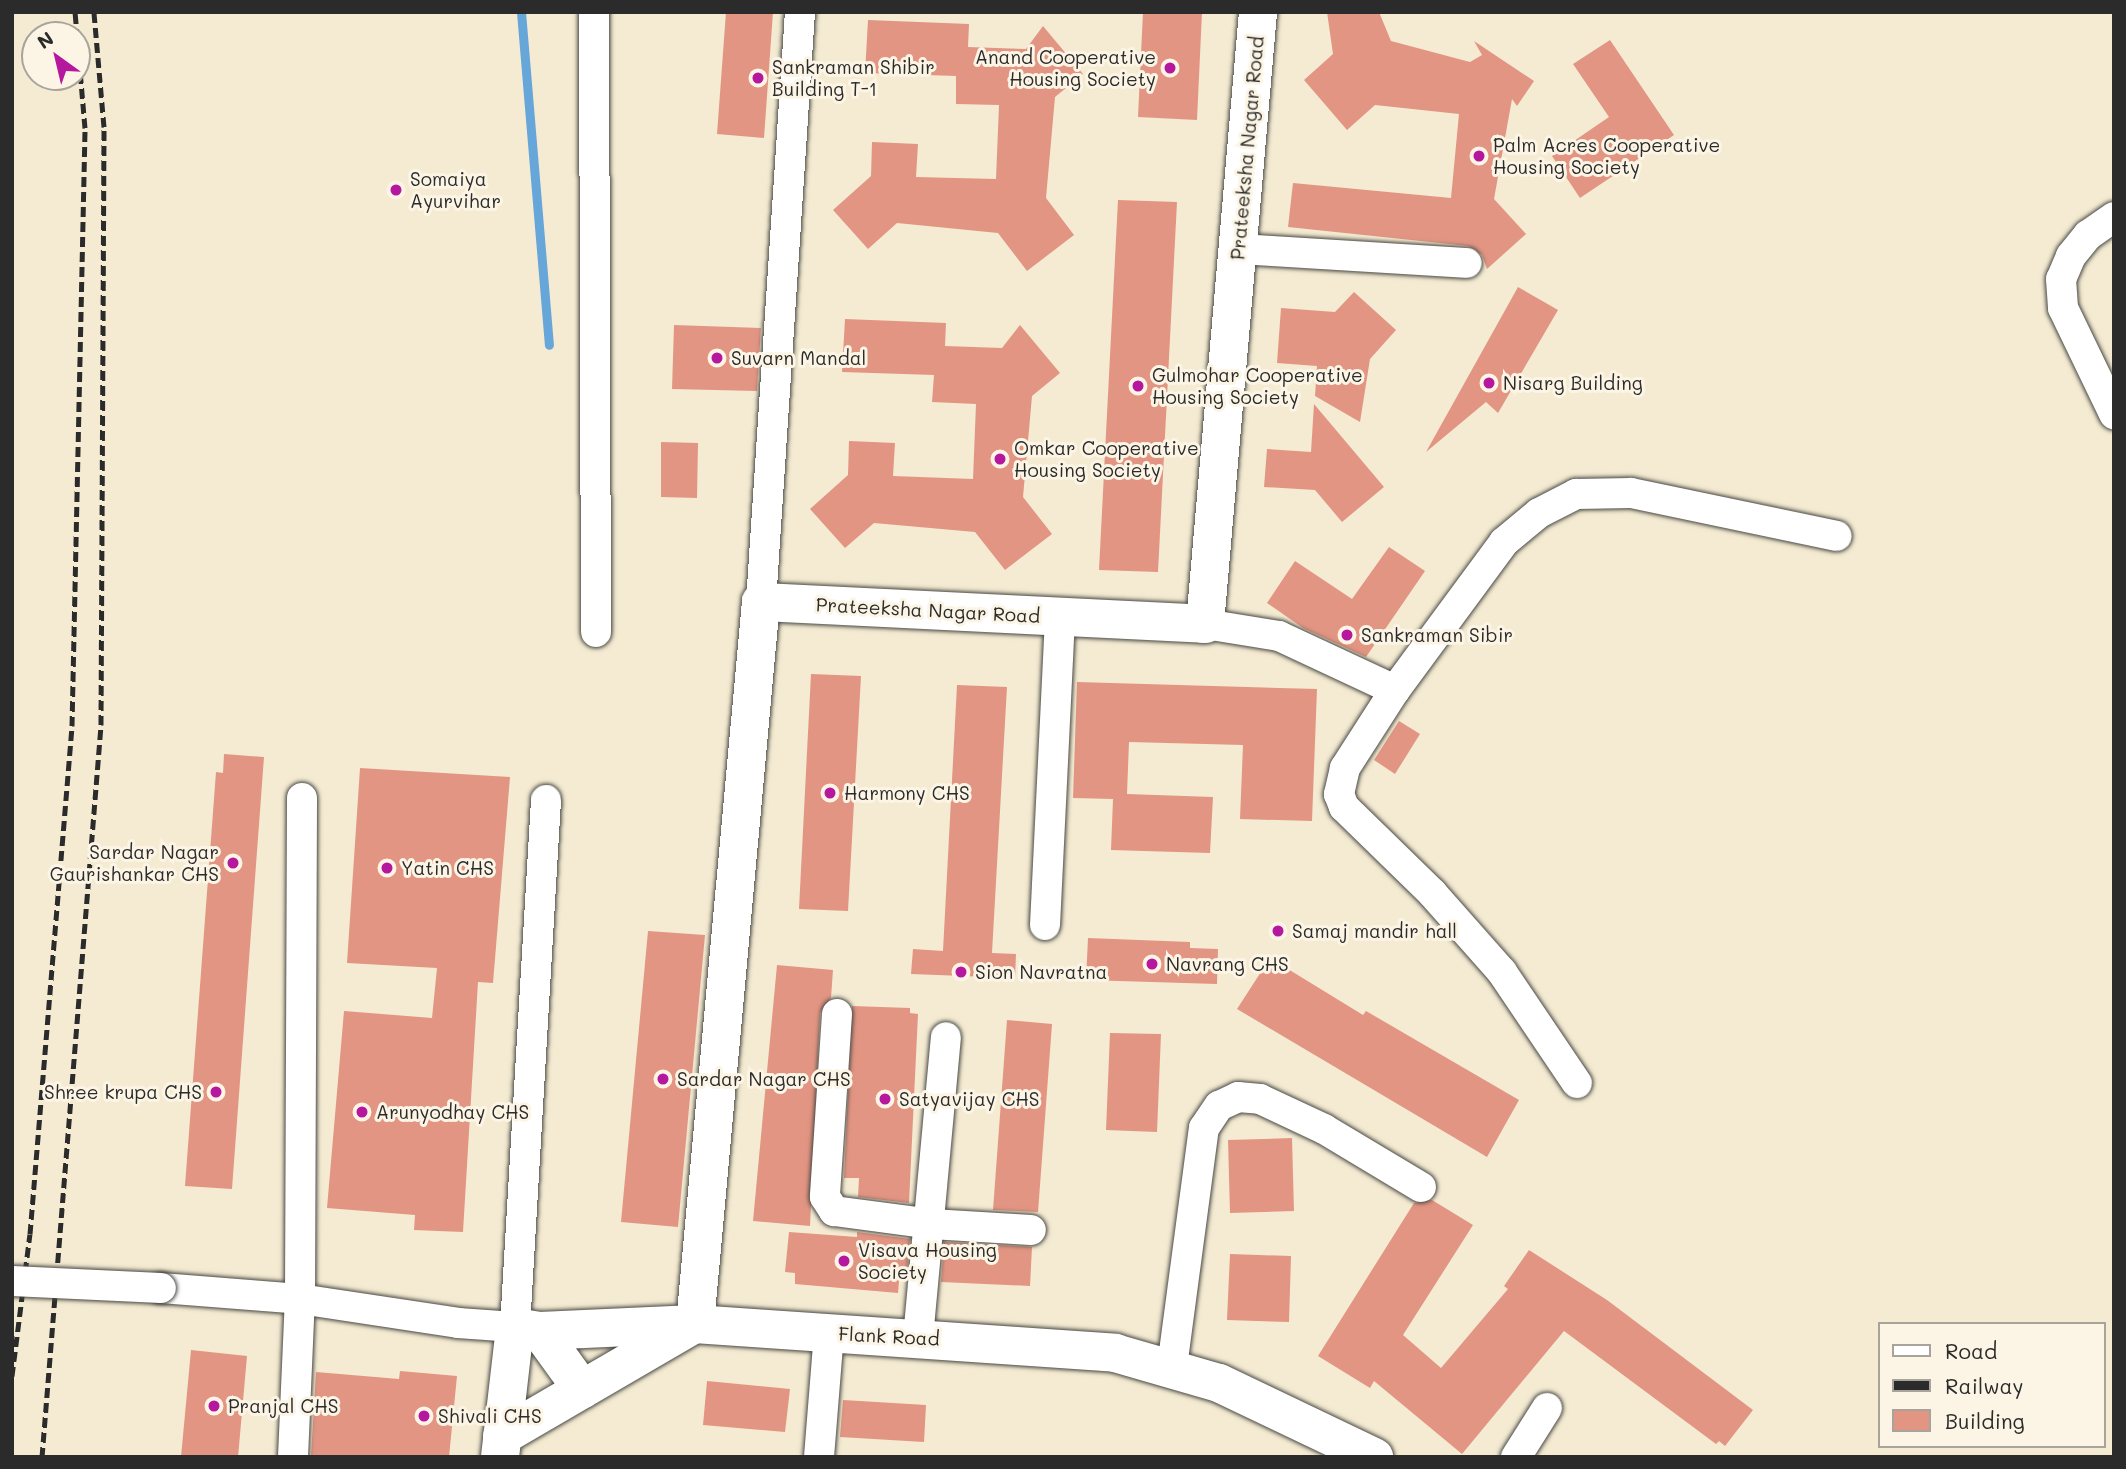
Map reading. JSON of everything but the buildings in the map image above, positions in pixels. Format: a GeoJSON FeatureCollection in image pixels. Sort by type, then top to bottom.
{"type":"FeatureCollection","features":[{"type":"Feature","properties":{"kind":"street"},"geometry":{"type":"LineString","coordinates":[[594,12],[596,632]]}},
{"type":"Feature","properties":{"kind":"street"},"geometry":{"type":"LineString","coordinates":[[501,1446],[582,1389],[695,1324],[761,602],[800,12]]}},
{"type":"Feature","properties":{"kind":"street","name":"Prateeksha Nagar Road"},"geometry":{"type":"LineString","coordinates":[[761,602],[1206,624],[1258,12]]}},
{"type":"Feature","properties":{"kind":"street"},"geometry":{"type":"LineString","coordinates":[[2114,217],[2088,235],[2070,256],[2061,279],[2063,308],[2114,414]]}},
{"type":"Feature","properties":{"kind":"street"},"geometry":{"type":"LineString","coordinates":[[1238,249],[1467,263]]}},
{"type":"Feature","properties":{"kind":"street"},"geometry":{"type":"LineString","coordinates":[[1577,1083],[1502,972],[1433,894],[1344,807],[1339,794],[1345,768],[1395,690],[1504,542],[1539,513],[1576,494],[1631,494],[1837,536]]}},
{"type":"Feature","properties":{"kind":"street"},"geometry":{"type":"LineString","coordinates":[[1045,925],[1060,617]]}},
{"type":"Feature","properties":{"kind":"street"},"geometry":{"type":"LineString","coordinates":[[1206,624],[1279,636],[1395,690]]}},
{"type":"Feature","properties":{"kind":"street"},"geometry":{"type":"LineString","coordinates":[[293,1457],[300,1299],[302,798]]}},
{"type":"Feature","properties":{"kind":"street"},"geometry":{"type":"LineString","coordinates":[[501,1446],[528,1329],[546,800]]}},
{"type":"Feature","properties":{"kind":"street"},"geometry":{"type":"LineString","coordinates":[[837,1014],[825,1197],[834,1211],[847,1215],[931,1224],[1031,1230]]}},
{"type":"Feature","properties":{"kind":"street"},"geometry":{"type":"LineString","coordinates":[[918,1338],[931,1224],[946,1037]]}},
{"type":"Feature","properties":{"kind":"street"},"geometry":{"type":"LineString","coordinates":[[1172,1367],[1204,1128],[1219,1106],[1238,1097],[1261,1099],[1324,1129],[1421,1187]]}},
{"type":"Feature","properties":{"kind":"street"},"geometry":{"type":"LineString","coordinates":[[12,1281],[161,1288],[300,1299],[458,1323],[528,1329],[582,1389]]}},
{"type":"Feature","properties":{"kind":"street","name":"Flank Road"},"geometry":{"type":"LineString","coordinates":[[528,1329],[695,1324],[1115,1353],[1172,1367],[1219,1383],[1374,1457]]}},
{"type":"Feature","properties":{"kind":"street"},"geometry":{"type":"LineString","coordinates":[[820,1457],[829,1333]]}},
{"type":"Feature","properties":{"kind":"street"},"geometry":{"type":"LineString","coordinates":[[1516,1457],[1547,1408]]}},
{"type":"Feature","properties":{"kind":"waterway"},"geometry":{"type":"LineString","coordinates":[[521,12],[549,345]]}},
{"type":"Feature","properties":{"kind":"railway"},"geometry":{"type":"LineString","coordinates":[[12,1376],[30,1234],[72,726],[85,128],[75,12]]}},
{"type":"Feature","properties":{"kind":"railway"},"geometry":{"type":"LineString","coordinates":[[42,1457],[101,725],[104,127],[94,12]]}},
{"type":"Feature","properties":{"kind":"place","name":"Anand Cooperative Housing Society"},"geometry":{"type":"Point","coordinates":[1170,68]}},
{"type":"Feature","properties":{"kind":"place","name":"Sankraman Shibir Building T-1"},"geometry":{"type":"Point","coordinates":[758,78]}},
{"type":"Feature","properties":{"kind":"place","name":"Palm Acres Cooperative Housing Society"},"geometry":{"type":"Point","coordinates":[1479,156]}},
{"type":"Feature","properties":{"kind":"place","name":"Somaiya Ayurvihar"},"geometry":{"type":"Point","coordinates":[396,190]}},
{"type":"Feature","properties":{"kind":"place","name":"Suvarn Mandal"},"geometry":{"type":"Point","coordinates":[717,358]}},
{"type":"Feature","properties":{"kind":"place","name":"Nisarg Building"},"geometry":{"type":"Point","coordinates":[1489,383]}},
{"type":"Feature","properties":{"kind":"place","name":"Gulmohar Cooperative Housing Society"},"geometry":{"type":"Point","coordinates":[1138,386]}},
{"type":"Feature","properties":{"kind":"place","name":"Omkar Cooperative Housing Society"},"geometry":{"type":"Point","coordinates":[1000,459]}},
{"type":"Feature","properties":{"kind":"place","name":"Sankraman Sibir"},"geometry":{"type":"Point","coordinates":[1347,635]}},
{"type":"Feature","properties":{"kind":"place","name":"Harmony CHS"},"geometry":{"type":"Point","coordinates":[830,793]}},
{"type":"Feature","properties":{"kind":"place","name":"Sardar Nagar Gaurishankar CHS"},"geometry":{"type":"Point","coordinates":[233,863]}},
{"type":"Feature","properties":{"kind":"place","name":"Yatin CHS"},"geometry":{"type":"Point","coordinates":[387,868]}},
{"type":"Feature","properties":{"kind":"place","name":"Samaj mandir hall"},"geometry":{"type":"Point","coordinates":[1278,931]}},
{"type":"Feature","properties":{"kind":"place","name":"Navrang CHS"},"geometry":{"type":"Point","coordinates":[1152,964]}},
{"type":"Feature","properties":{"kind":"place","name":"Sion Navratna"},"geometry":{"type":"Point","coordinates":[961,972]}},
{"type":"Feature","properties":{"kind":"place","name":"Sardar Nagar CHS"},"geometry":{"type":"Point","coordinates":[663,1079]}},
{"type":"Feature","properties":{"kind":"place","name":"Shree krupa CHS"},"geometry":{"type":"Point","coordinates":[216,1092]}},
{"type":"Feature","properties":{"kind":"place","name":"Satyavijay CHS"},"geometry":{"type":"Point","coordinates":[885,1099]}},
{"type":"Feature","properties":{"kind":"place","name":"Arunyodhay CHS"},"geometry":{"type":"Point","coordinates":[362,1112]}},
{"type":"Feature","properties":{"kind":"place","name":"Visava Housing Society"},"geometry":{"type":"Point","coordinates":[844,1261]}},
{"type":"Feature","properties":{"kind":"place","name":"Pranjal CHS"},"geometry":{"type":"Point","coordinates":[214,1406]}},
{"type":"Feature","properties":{"kind":"place","name":"Shivali CHS"},"geometry":{"type":"Point","coordinates":[424,1416]}}]}
